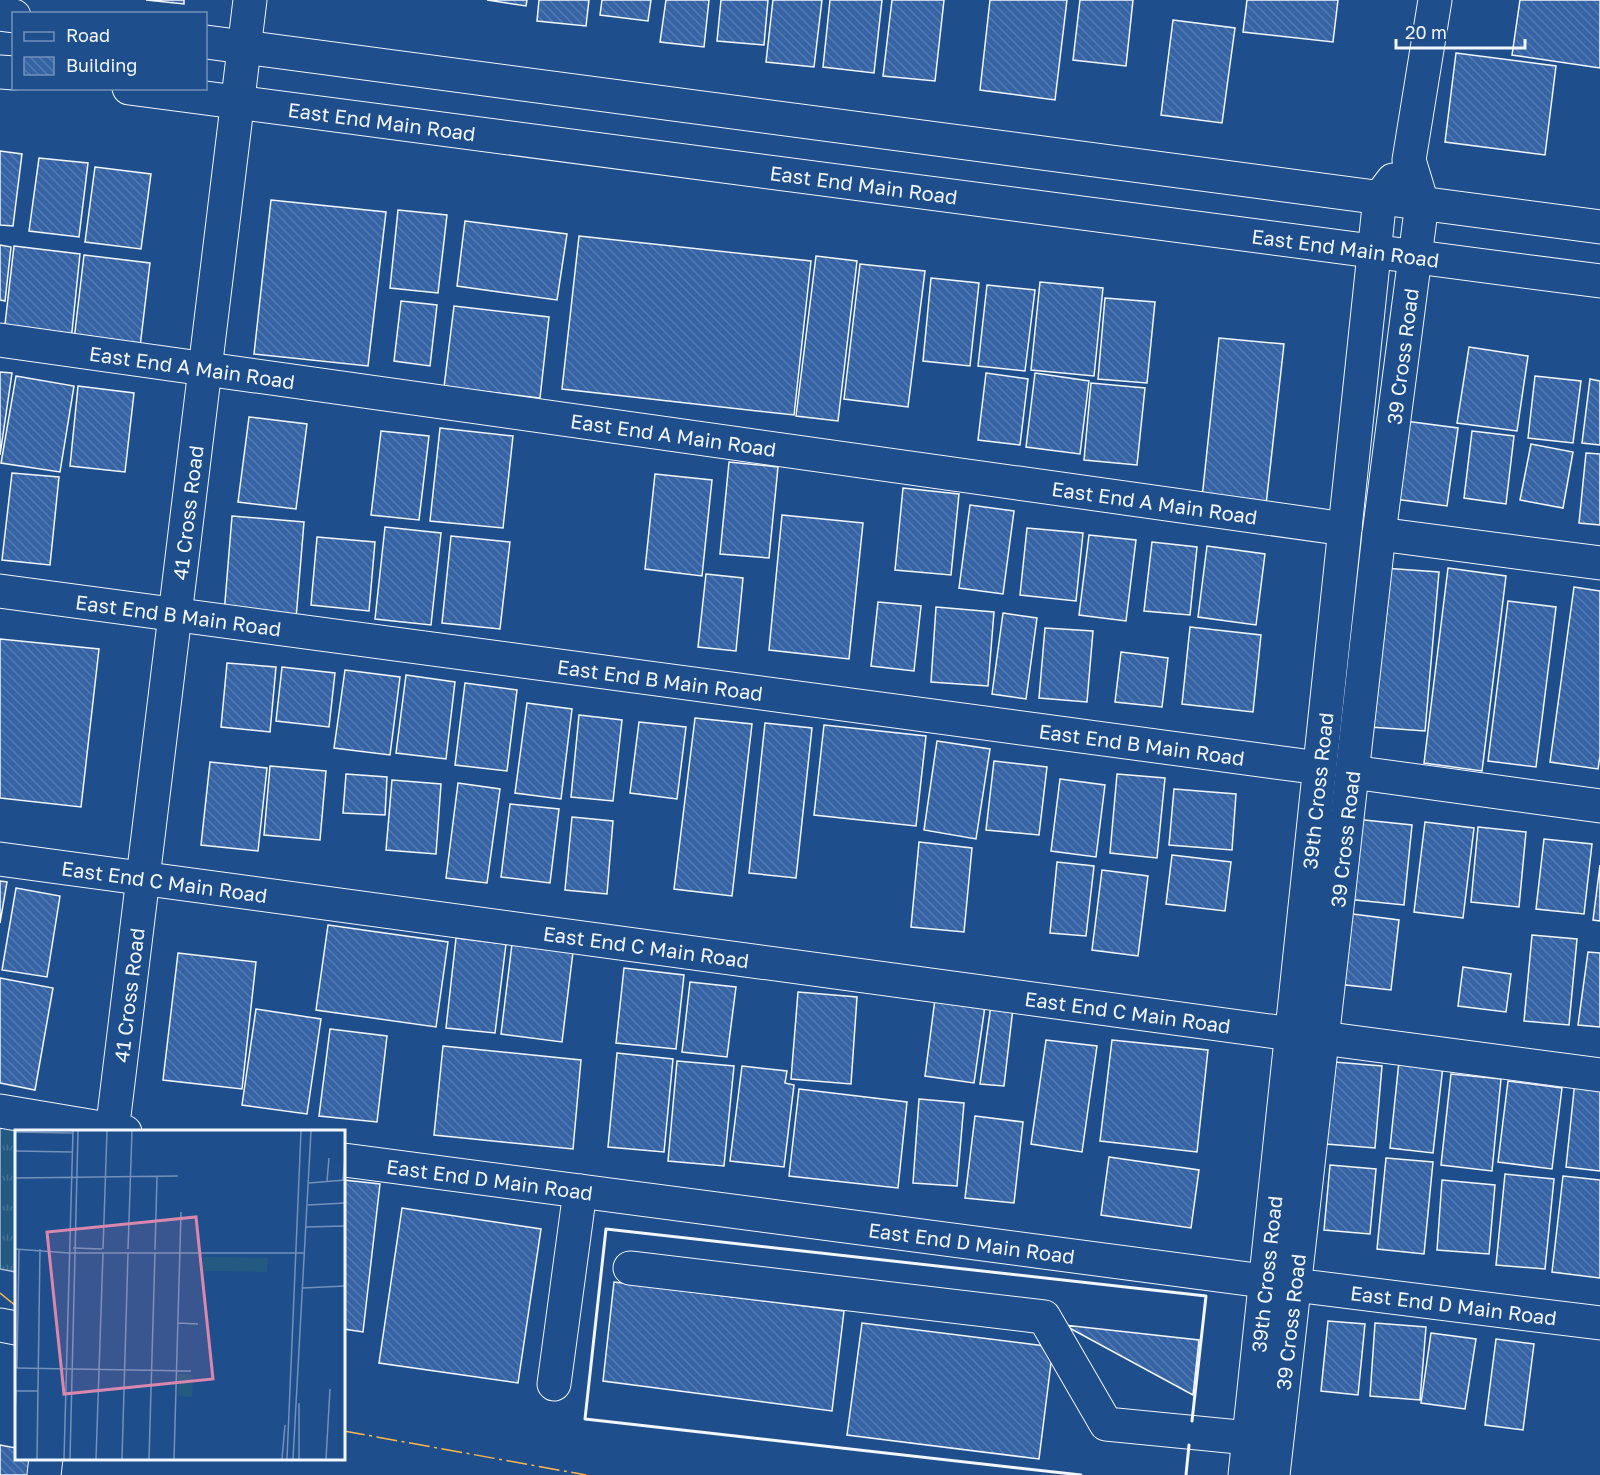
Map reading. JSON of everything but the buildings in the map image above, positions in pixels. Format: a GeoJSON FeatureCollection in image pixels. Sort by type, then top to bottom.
{"type":"FeatureCollection","features":[{"type":"Feature","properties":{"kind":"street","name":"41 Cross Road"},"geometry":{"type":"LineString","coordinates":[[117,1130],[142,878],[250,0]]}},
{"type":"Feature","properties":{"kind":"street"},"geometry":{"type":"LineString","coordinates":[[1422,203],[1409,160],[1435,0]]}},
{"type":"Feature","properties":{"kind":"street"},"geometry":{"type":"LineString","coordinates":[[207,42],[1600,227]]}},
{"type":"Feature","properties":{"kind":"street","name":"East End Main Road"},"geometry":{"type":"LineString","coordinates":[[143,90],[1600,281]]}},
{"type":"Feature","properties":{"kind":"street"},"geometry":{"type":"LineString","coordinates":[[1380,197],[1409,160]]}},
{"type":"Feature","properties":{"kind":"street","name":"39th Cross Road"},"geometry":{"type":"LineString","coordinates":[[1245,1475],[1249,1438],[1280,1283],[1307,1036],[1320,768],[1380,197]]}},
{"type":"Feature","properties":{"kind":"street","name":"39 Cross Road"},"geometry":{"type":"LineString","coordinates":[[1307,1036],[1352,772],[1379,534],[1422,203]]}},
{"type":"Feature","properties":{"kind":"street","name":"East End A Main Road"},"geometry":{"type":"LineString","coordinates":[[0,340],[1345,529]]}},
{"type":"Feature","properties":{"kind":"street"},"geometry":{"type":"LineString","coordinates":[[1379,534],[1600,563]]}},
{"type":"Feature","properties":{"kind":"street","name":"East End B Main Road"},"geometry":{"type":"LineString","coordinates":[[0,591],[1320,768]]}},
{"type":"Feature","properties":{"kind":"street"},"geometry":{"type":"LineString","coordinates":[[1352,772],[1600,806]]}},
{"type":"Feature","properties":{"kind":"street","name":"East End C Main Road"},"geometry":{"type":"LineString","coordinates":[[0,859],[1600,1075]]}},
{"type":"Feature","properties":{"kind":"street"},"geometry":{"type":"LineString","coordinates":[[0,1111],[111,1130]]}},
{"type":"Feature","properties":{"kind":"street","name":"East End D Main Road"},"geometry":{"type":"LineString","coordinates":[[345,1160],[1600,1323]]}},
{"type":"Feature","properties":{"kind":"street"},"geometry":{"type":"LineString","coordinates":[[554,1384],[580,1191]]}},
{"type":"Feature","properties":{"kind":"street"},"geometry":{"type":"LineString","coordinates":[[630,1268],[1044,1317],[1106,1424],[1249,1438]]}},
{"type":"Feature","properties":{"kind":"street","name":"39 Cross Road"},"geometry":{"type":"LineString","coordinates":[[1273,1475],[1280,1283]]}},
{"type":"Feature","properties":{"kind":"street"},"geometry":{"type":"LineString","coordinates":[[0,1325],[15,1328]]}},
{"type":"Feature","properties":{"kind":"street"},"geometry":{"type":"LineString","coordinates":[[44,1475],[46,1460]]}},
{"type":"Feature","properties":{"kind":"green space"},"geometry":{"type":"Polygon","coordinates":[[[0,1127],[23,1130],[15,1130],[15,1272],[0,1269],[0,1127]]]}},
{"type":"Feature","properties":{"kind":"wall"},"geometry":{"type":"LineString","coordinates":[[1081,1475],[585,1419],[606,1229],[1206,1296],[1192,1421]]}},
{"type":"Feature","properties":{"kind":"wall"},"geometry":{"type":"LineString","coordinates":[[1186,1475],[1189,1445]]}},
{"type":"Feature","properties":{"kind":"power"},"geometry":{"type":"LineString","coordinates":[[0,1293],[15,1305]]}},
{"type":"Feature","properties":{"kind":"power"},"geometry":{"type":"LineString","coordinates":[[345,1431],[586,1475]]}}]}
